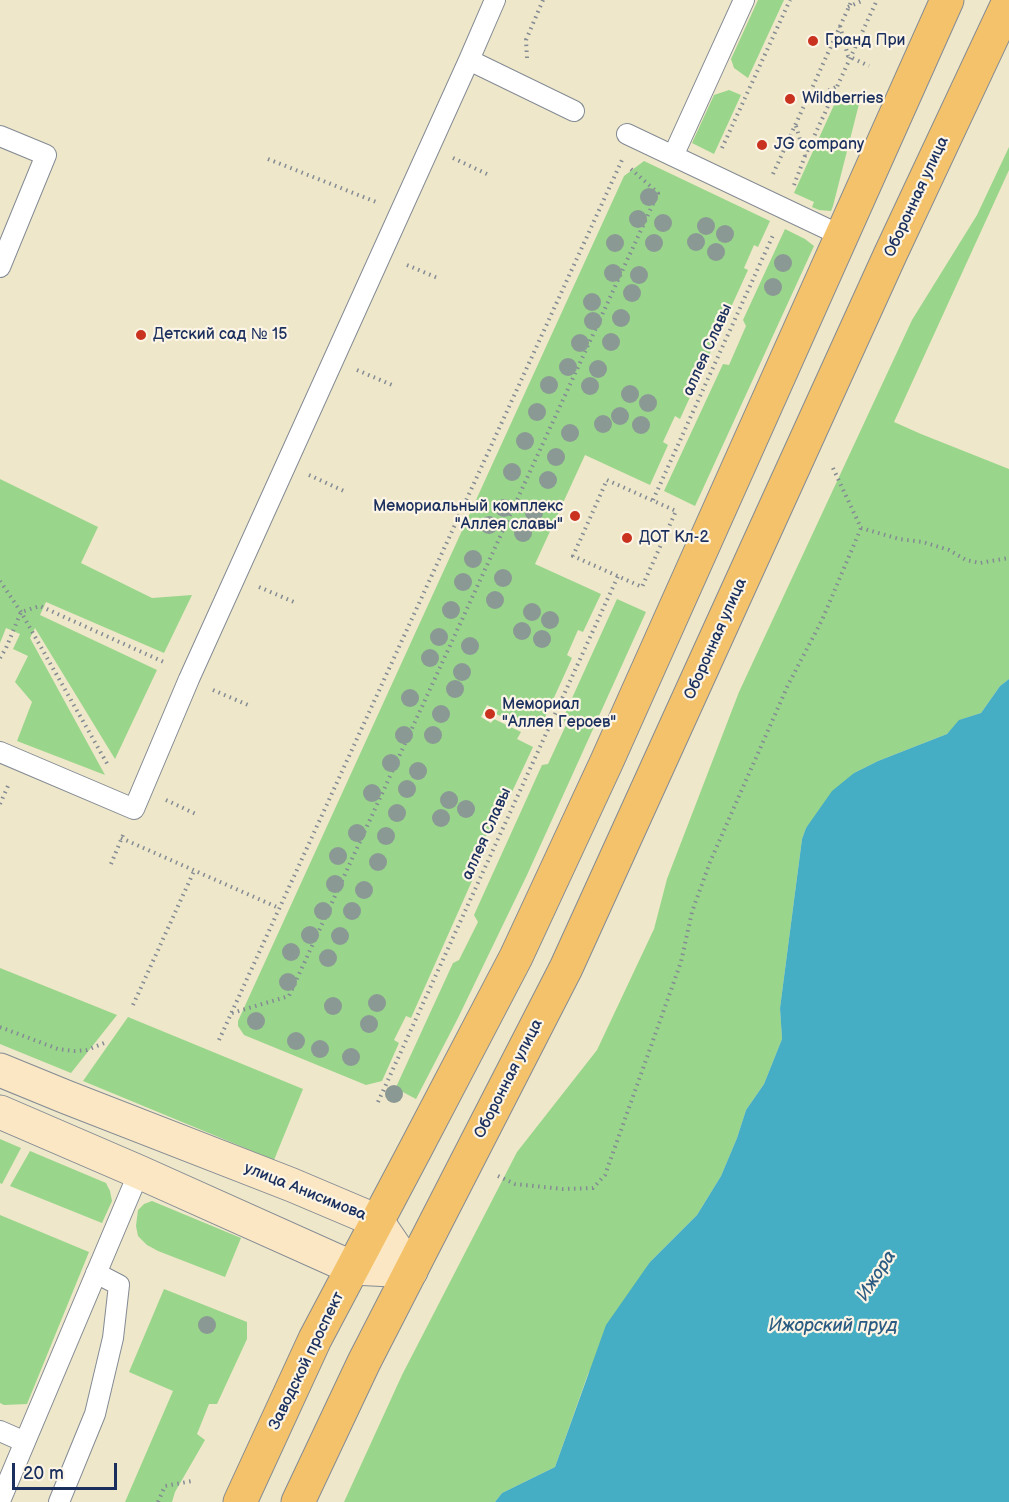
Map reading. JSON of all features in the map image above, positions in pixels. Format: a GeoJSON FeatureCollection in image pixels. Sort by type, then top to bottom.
{"type":"FeatureCollection","features":[{"type":"Feature","properties":{"kind":"main road"},"geometry":{"type":"LineString","coordinates":[[377,1221],[516,957],[602,771],[947,0]]}},
{"type":"Feature","properties":{"kind":"main road","name":"Оборонная улица"},"geometry":{"type":"LineString","coordinates":[[411,1271],[566,968],[885,266],[1009,2]]}},
{"type":"Feature","properties":{"kind":"main road","name":"улица Анисимова"},"geometry":{"type":"LineString","coordinates":[[0,1070],[292,1185],[377,1221],[411,1271]]}},
{"type":"Feature","properties":{"kind":"main road"},"geometry":{"type":"LineString","coordinates":[[0,1112],[353,1268],[411,1271],[349,1392],[298,1502]]}},
{"type":"Feature","properties":{"kind":"main road","name":"Заводской проспект"},"geometry":{"type":"LineString","coordinates":[[240,1502],[315,1339],[377,1221]]}},
{"type":"Feature","properties":{"kind":"lane"},"geometry":{"type":"LineString","coordinates":[[0,752],[134,809],[495,0]]}},
{"type":"Feature","properties":{"kind":"lane"},"geometry":{"type":"LineString","coordinates":[[673,156],[744,0]]}},
{"type":"Feature","properties":{"kind":"lane"},"geometry":{"type":"LineString","coordinates":[[469,60],[574,111]]}},
{"type":"Feature","properties":{"kind":"lane"},"geometry":{"type":"LineString","coordinates":[[630,135],[842,236]]}},
{"type":"Feature","properties":{"kind":"lane"},"geometry":{"type":"LineString","coordinates":[[0,136],[46,155],[0,267]]}},
{"type":"Feature","properties":{"kind":"lane"},"geometry":{"type":"LineString","coordinates":[[0,1501],[139,1172]]}},
{"type":"Feature","properties":{"kind":"lane"},"geometry":{"type":"LineString","coordinates":[[59,1502],[95,1414],[112,1338],[119,1285],[96,1273]]}},
{"type":"Feature","properties":{"kind":"lane"},"geometry":{"type":"LineString","coordinates":[[0,1431],[25,1442]]}},
{"type":"Feature","properties":{"kind":"path"},"geometry":{"type":"LineString","coordinates":[[527,61],[526,40],[543,0]]}},
{"type":"Feature","properties":{"kind":"path"},"geometry":{"type":"LineString","coordinates":[[711,174],[790,0]]}},
{"type":"Feature","properties":{"kind":"path"},"geometry":{"type":"LineString","coordinates":[[763,198],[852,0]]}},
{"type":"Feature","properties":{"kind":"path"},"geometry":{"type":"LineString","coordinates":[[848,7],[864,0]]}},
{"type":"Feature","properties":{"kind":"path","name":"аллея Славы"},"geometry":{"type":"LineString","coordinates":[[652,500],[785,209],[805,156],[877,0]]}},
{"type":"Feature","properties":{"kind":"path"},"geometry":{"type":"LineString","coordinates":[[840,26],[848,56],[868,66]]}},
{"type":"Feature","properties":{"kind":"path"},"geometry":{"type":"LineString","coordinates":[[806,101],[838,86]]}},
{"type":"Feature","properties":{"kind":"path"},"geometry":{"type":"LineString","coordinates":[[795,125],[805,156]]}},
{"type":"Feature","properties":{"kind":"path"},"geometry":{"type":"LineString","coordinates":[[219,1040],[622,160],[630,135]]}},
{"type":"Feature","properties":{"kind":"path"},"geometry":{"type":"LineString","coordinates":[[430,148],[488,174]]}},
{"type":"Feature","properties":{"kind":"path"},"geometry":{"type":"LineString","coordinates":[[268,159],[345,190]]}},
{"type":"Feature","properties":{"kind":"path"},"geometry":{"type":"LineString","coordinates":[[231,1014],[289,996],[658,194],[622,160]]}},
{"type":"Feature","properties":{"kind":"path"},"geometry":{"type":"LineString","coordinates":[[381,254],[440,279]]}},
{"type":"Feature","properties":{"kind":"path"},"geometry":{"type":"LineString","coordinates":[[334,360],[392,385]]}},
{"type":"Feature","properties":{"kind":"path"},"geometry":{"type":"LineString","coordinates":[[286,465],[344,491]]}},
{"type":"Feature","properties":{"kind":"path"},"geometry":{"type":"LineString","coordinates":[[498,1176],[515,1184],[562,1189],[593,1188],[605,1175],[681,962],[692,912],[711,862],[788,685],[822,620],[861,528],[833,468]]}},
{"type":"Feature","properties":{"kind":"path"},"geometry":{"type":"LineString","coordinates":[[607,480],[676,511],[642,587],[618,576],[573,556],[607,480]]}},
{"type":"Feature","properties":{"kind":"path"},"geometry":{"type":"LineString","coordinates":[[861,528],[898,539],[923,542],[949,550],[966,560],[980,563],[1009,558]]}},
{"type":"Feature","properties":{"kind":"path","name":"аллея Славы"},"geometry":{"type":"LineString","coordinates":[[378,1102],[618,576]]}},
{"type":"Feature","properties":{"kind":"path"},"geometry":{"type":"LineString","coordinates":[[236,577],[294,602]]}},
{"type":"Feature","properties":{"kind":"path"},"geometry":{"type":"LineString","coordinates":[[0,581],[21,612],[134,809]]}},
{"type":"Feature","properties":{"kind":"path"},"geometry":{"type":"LineString","coordinates":[[0,658],[21,612],[40,606],[248,705]]}},
{"type":"Feature","properties":{"kind":"path"},"geometry":{"type":"LineString","coordinates":[[122,838],[279,908]]}},
{"type":"Feature","properties":{"kind":"path"},"geometry":{"type":"LineString","coordinates":[[133,1005],[194,870]]}},
{"type":"Feature","properties":{"kind":"path"},"geometry":{"type":"LineString","coordinates":[[0,1027],[58,1049],[87,1050],[105,1043]]}},
{"type":"Feature","properties":{"kind":"path"},"geometry":{"type":"LineString","coordinates":[[158,1502],[165,1486],[192,1481]]}},
{"type":"Feature","properties":{"kind":"green space"},"geometry":{"type":"Polygon","coordinates":[[[758,0],[784,0],[748,78],[734,68],[731,59],[758,0]]]}},
{"type":"Feature","properties":{"kind":"green space"},"geometry":{"type":"Polygon","coordinates":[[[729,90],[741,95],[714,154],[692,143],[714,95],[729,90]]]}},
{"type":"Feature","properties":{"kind":"green space"},"geometry":{"type":"Polygon","coordinates":[[[839,94],[859,104],[833,206],[831,211],[819,210],[812,207],[814,202],[794,193],[839,94]]]}},
{"type":"Feature","properties":{"kind":"green space"},"geometry":{"type":"Polygon","coordinates":[[[1009,147],[1009,170],[894,422],[1009,469],[1009,679],[1000,686],[981,713],[960,720],[947,734],[854,773],[806,828],[802,839],[780,1008],[782,1039],[764,1084],[746,1110],[721,1176],[697,1215],[650,1262],[588,1374],[555,1467],[502,1493],[495,1502],[344,1502],[402,1375],[517,1152],[597,1050],[654,929],[667,879],[739,692],[912,320],[977,215],[1009,147]]]}},
{"type":"Feature","properties":{"kind":"green space"},"geometry":{"type":"Polygon","coordinates":[[[644,161],[770,221],[758,247],[754,245],[744,268],[748,270],[680,419],[675,416],[663,442],[668,445],[650,485],[585,455],[535,564],[601,594],[583,632],[578,630],[567,655],[572,658],[542,724],[528,717],[523,726],[496,714],[498,710],[487,705],[481,717],[491,723],[494,719],[521,732],[517,739],[533,747],[498,822],[494,820],[483,842],[488,845],[411,1018],[406,1016],[394,1040],[399,1043],[382,1081],[366,1085],[244,1035],[238,1026],[238,1021],[624,176],[644,161]]]}},
{"type":"Feature","properties":{"kind":"green space"},"geometry":{"type":"Polygon","coordinates":[[[785,229],[814,246],[695,506],[664,491],[723,364],[729,365],[746,326],[743,320],[785,229]]]}},
{"type":"Feature","properties":{"kind":"green space"},"geometry":{"type":"Polygon","coordinates":[[[0,479],[98,527],[81,563],[152,598],[192,595],[164,653],[46,602],[40,615],[157,670],[115,759],[35,628],[30,638],[105,775],[17,741],[32,702],[15,682],[28,656],[13,649],[20,634],[6,628],[0,643],[0,479]]]}},
{"type":"Feature","properties":{"kind":"green space"},"geometry":{"type":"Polygon","coordinates":[[[617,599],[646,612],[527,875],[416,1099],[397,1089],[397,1085],[453,963],[459,960],[478,922],[474,915],[542,765],[548,764],[566,725],[563,718],[617,599]]]}},
{"type":"Feature","properties":{"kind":"green space"},"geometry":{"type":"Polygon","coordinates":[[[0,968],[117,1015],[71,1073],[0,1044],[0,968]]]}},
{"type":"Feature","properties":{"kind":"green space"},"geometry":{"type":"Polygon","coordinates":[[[128,1017],[303,1089],[274,1160],[83,1081],[128,1017]]]}},
{"type":"Feature","properties":{"kind":"green space"},"geometry":{"type":"Polygon","coordinates":[[[0,1139],[21,1148],[2,1184],[0,1183],[0,1139]]]}},
{"type":"Feature","properties":{"kind":"green space"},"geometry":{"type":"Polygon","coordinates":[[[30,1151],[106,1183],[112,1201],[102,1223],[10,1186],[30,1151]]]}},
{"type":"Feature","properties":{"kind":"green space"},"geometry":{"type":"Polygon","coordinates":[[[152,1201],[241,1238],[225,1277],[158,1251],[138,1236],[136,1226],[138,1210],[144,1204],[152,1201]]]}},
{"type":"Feature","properties":{"kind":"green space"},"geometry":{"type":"Polygon","coordinates":[[[0,1215],[89,1252],[27,1404],[4,1405],[0,1403],[0,1215]]]}},
{"type":"Feature","properties":{"kind":"green space"},"geometry":{"type":"Polygon","coordinates":[[[164,1289],[247,1322],[247,1339],[217,1404],[209,1404],[197,1434],[205,1440],[175,1492],[172,1502],[125,1502],[173,1391],[129,1372],[164,1289]]]}},
{"type":"Feature","properties":{"kind":"water","name":"Ижорский пруд"},"geometry":{"type":"Polygon","coordinates":[[[1009,679],[1009,1502],[495,1502],[502,1493],[555,1467],[606,1325],[650,1262],[697,1215],[721,1176],[746,1110],[764,1084],[782,1039],[780,1008],[802,839],[806,828],[832,791],[854,773],[947,734],[959,720],[981,713],[1000,686],[1009,679]]]}},
{"type":"Feature","properties":{"kind":"place","name":"Гранд При"},"geometry":{"type":"Point","coordinates":[813,41]}},
{"type":"Feature","properties":{"kind":"place","name":"Wildberries"},"geometry":{"type":"Point","coordinates":[790,99]}},
{"type":"Feature","properties":{"kind":"place","name":"JG company"},"geometry":{"type":"Point","coordinates":[762,145]}},
{"type":"Feature","properties":{"kind":"place","name":"Детский сад № 15"},"geometry":{"type":"Point","coordinates":[141,335]}},
{"type":"Feature","properties":{"kind":"place","name":"Мемориальный комплекс \"Аллея славы\""},"geometry":{"type":"Point","coordinates":[575,516]}},
{"type":"Feature","properties":{"kind":"place","name":"ДОТ Кл-2"},"geometry":{"type":"Point","coordinates":[627,538]}},
{"type":"Feature","properties":{"kind":"place","name":"Мемориал \"Аллея Героев\""},"geometry":{"type":"Point","coordinates":[490,714]}},
{"type":"Feature","properties":{"kind":"water label","name":"Ижора"},"geometry":{"type":"Point","coordinates":[877,1276]}}]}
